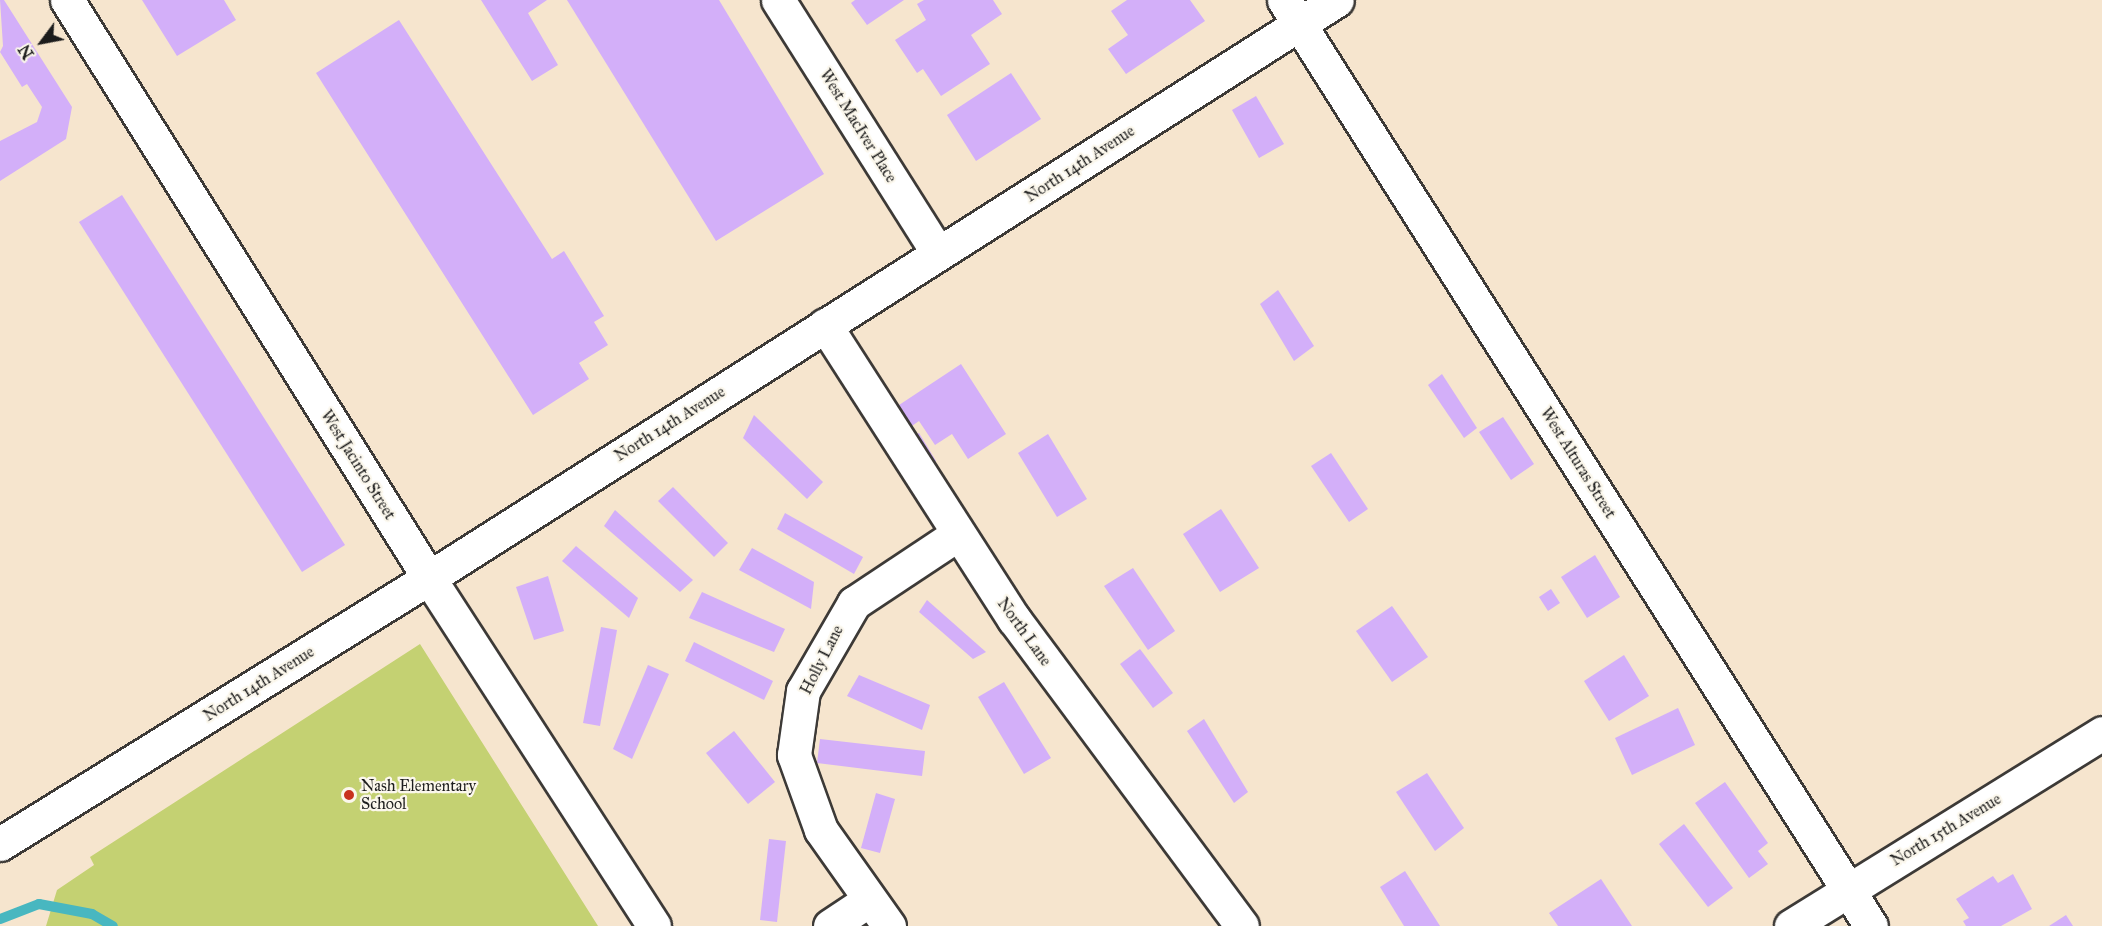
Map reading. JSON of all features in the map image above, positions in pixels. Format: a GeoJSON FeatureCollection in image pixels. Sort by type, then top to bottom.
{"type":"FeatureCollection","features":[{"type":"Feature","properties":{"kind":"street","name":"West Jacinto Street"},"geometry":{"type":"LineString","coordinates":[[67,0],[429,578],[654,926]]}},
{"type":"Feature","properties":{"kind":"street","name":"West MacIver Place"},"geometry":{"type":"LineString","coordinates":[[778,0],[938,253]]}},
{"type":"Feature","properties":{"kind":"street","name":"North 14th Avenue"},"geometry":{"type":"LineString","coordinates":[[0,844],[429,578],[938,253],[1292,11],[1337,0]]}},
{"type":"Feature","properties":{"kind":"street","name":"West Alturas Street"},"geometry":{"type":"LineString","coordinates":[[1292,11],[1871,926]]}},
{"type":"Feature","properties":{"kind":"street","name":"North Lane"},"geometry":{"type":"LineString","coordinates":[[825,325],[1014,619],[1242,926]]}},
{"type":"Feature","properties":{"kind":"street","name":"Holly Lane"},"geometry":{"type":"LineString","coordinates":[[889,926],[821,830],[794,755],[803,691],[854,603],[958,534]]}},
{"type":"Feature","properties":{"kind":"street","name":"North 15th Avenue"},"geometry":{"type":"LineString","coordinates":[[1791,926],[2102,733]]}},
{"type":"Feature","properties":{"kind":"street"},"geometry":{"type":"LineString","coordinates":[[830,926],[869,900]]}},
{"type":"Feature","properties":{"kind":"green space","name":"Nash Elementary School"},"geometry":{"type":"Polygon","coordinates":[[[420,644],[598,926],[46,926],[57,890],[94,865],[90,857],[420,644]]]}},
{"type":"Feature","properties":{"kind":"building"},"geometry":{"type":"Polygon","coordinates":[[[0,0],[4,0],[72,107],[66,139],[0,181],[0,141],[37,122],[42,107],[27,84],[22,87],[0,52],[3,46],[0,0]]]}},
{"type":"Feature","properties":{"kind":"building"},"geometry":{"type":"Polygon","coordinates":[[[142,0],[224,0],[236,20],[177,56],[142,0]]]}},
{"type":"Feature","properties":{"kind":"building"},"geometry":{"type":"Polygon","coordinates":[[[481,0],[547,0],[528,13],[558,65],[532,81],[481,0]]]}},
{"type":"Feature","properties":{"kind":"building"},"geometry":{"type":"Polygon","coordinates":[[[567,0],[719,0],[824,174],[716,241],[567,0]]]}},
{"type":"Feature","properties":{"kind":"building"},"geometry":{"type":"Polygon","coordinates":[[[855,0],[904,0],[867,25],[851,3],[855,0]]]}},
{"type":"Feature","properties":{"kind":"building"},"geometry":{"type":"Polygon","coordinates":[[[924,0],[993,0],[1002,14],[971,35],[990,64],[941,96],[923,69],[917,73],[895,40],[926,20],[917,4],[924,0]]]}},
{"type":"Feature","properties":{"kind":"building"},"geometry":{"type":"Polygon","coordinates":[[[1127,0],[1190,0],[1205,21],[1126,74],[1108,49],[1128,35],[1111,11],[1127,0]]]}},
{"type":"Feature","properties":{"kind":"building"},"geometry":{"type":"Polygon","coordinates":[[[399,20],[552,259],[564,251],[604,316],[594,322],[608,345],[579,363],[589,379],[533,415],[316,73],[399,20]]]}},
{"type":"Feature","properties":{"kind":"building"},"geometry":{"type":"Polygon","coordinates":[[[1011,73],[1041,119],[976,161],[947,115],[1011,73]]]}},
{"type":"Feature","properties":{"kind":"building"},"geometry":{"type":"Polygon","coordinates":[[[1256,96],[1284,144],[1259,158],[1232,110],[1256,96]]]}},
{"type":"Feature","properties":{"kind":"building"},"geometry":{"type":"Polygon","coordinates":[[[122,195],[345,545],[302,572],[79,222],[122,195]]]}},
{"type":"Feature","properties":{"kind":"building"},"geometry":{"type":"Polygon","coordinates":[[[1278,290],[1314,346],[1294,361],[1260,304],[1278,290]]]}},
{"type":"Feature","properties":{"kind":"building"},"geometry":{"type":"Polygon","coordinates":[[[961,364],[1006,434],[968,459],[952,434],[935,445],[919,421],[906,430],[893,409],[961,364]]]}},
{"type":"Feature","properties":{"kind":"building"},"geometry":{"type":"Polygon","coordinates":[[[1442,374],[1477,428],[1464,438],[1428,385],[1442,374]]]}},
{"type":"Feature","properties":{"kind":"building"},"geometry":{"type":"Polygon","coordinates":[[[754,415],[823,482],[807,499],[743,438],[754,415]]]}},
{"type":"Feature","properties":{"kind":"building"},"geometry":{"type":"Polygon","coordinates":[[[1503,417],[1534,464],[1511,480],[1479,432],[1503,417]]]}},
{"type":"Feature","properties":{"kind":"building"},"geometry":{"type":"Polygon","coordinates":[[[919,433],[936,461],[925,468],[907,439],[919,433]]]}},
{"type":"Feature","properties":{"kind":"building"},"geometry":{"type":"Polygon","coordinates":[[[1048,434],[1087,499],[1057,517],[1018,453],[1048,434]]]}},
{"type":"Feature","properties":{"kind":"building"},"geometry":{"type":"Polygon","coordinates":[[[1331,453],[1368,509],[1349,522],[1311,466],[1331,453]]]}},
{"type":"Feature","properties":{"kind":"building"},"geometry":{"type":"Polygon","coordinates":[[[673,487],[728,543],[714,557],[658,501],[673,487]]]}},
{"type":"Feature","properties":{"kind":"building"},"geometry":{"type":"Polygon","coordinates":[[[1221,509],[1259,568],[1220,592],[1183,534],[1221,509]]]}},
{"type":"Feature","properties":{"kind":"building"},"geometry":{"type":"Polygon","coordinates":[[[615,510],[693,580],[680,592],[604,526],[615,510]]]}},
{"type":"Feature","properties":{"kind":"building"},"geometry":{"type":"Polygon","coordinates":[[[785,513],[863,557],[854,574],[777,529],[785,513]]]}},
{"type":"Feature","properties":{"kind":"building"},"geometry":{"type":"Polygon","coordinates":[[[576,546],[638,598],[629,618],[562,561],[576,546]]]}},
{"type":"Feature","properties":{"kind":"building"},"geometry":{"type":"Polygon","coordinates":[[[752,548],[814,582],[811,609],[739,570],[752,548]]]}},
{"type":"Feature","properties":{"kind":"building"},"geometry":{"type":"Polygon","coordinates":[[[1595,555],[1620,597],[1587,618],[1561,577],[1595,555]]]}},
{"type":"Feature","properties":{"kind":"building"},"geometry":{"type":"Polygon","coordinates":[[[1133,568],[1175,631],[1148,650],[1104,586],[1133,568]]]}},
{"type":"Feature","properties":{"kind":"building"},"geometry":{"type":"Polygon","coordinates":[[[548,576],[564,631],[534,640],[516,587],[548,576]]]}},
{"type":"Feature","properties":{"kind":"building"},"geometry":{"type":"Polygon","coordinates":[[[1551,589],[1560,603],[1548,611],[1539,597],[1551,589]]]}},
{"type":"Feature","properties":{"kind":"building"},"geometry":{"type":"Polygon","coordinates":[[[702,592],[785,629],[774,652],[689,618],[702,592]]]}},
{"type":"Feature","properties":{"kind":"building"},"geometry":{"type":"Polygon","coordinates":[[[927,600],[986,652],[973,659],[919,612],[927,600]]]}},
{"type":"Feature","properties":{"kind":"building"},"geometry":{"type":"Polygon","coordinates":[[[1392,606],[1428,657],[1392,682],[1356,631],[1392,606]]]}},
{"type":"Feature","properties":{"kind":"building"},"geometry":{"type":"Polygon","coordinates":[[[601,627],[617,630],[600,726],[583,723],[601,627]]]}},
{"type":"Feature","properties":{"kind":"building"},"geometry":{"type":"Polygon","coordinates":[[[694,642],[773,681],[764,700],[685,661],[694,642]]]}},
{"type":"Feature","properties":{"kind":"building"},"geometry":{"type":"Polygon","coordinates":[[[1140,649],[1173,693],[1153,708],[1120,664],[1140,649]]]}},
{"type":"Feature","properties":{"kind":"building"},"geometry":{"type":"Polygon","coordinates":[[[1624,655],[1649,696],[1609,721],[1584,681],[1624,655]]]}},
{"type":"Feature","properties":{"kind":"building"},"geometry":{"type":"Polygon","coordinates":[[[648,665],[669,674],[632,759],[613,749],[648,665]]]}},
{"type":"Feature","properties":{"kind":"building"},"geometry":{"type":"Polygon","coordinates":[[[859,675],[930,705],[922,730],[847,696],[859,675]]]}},
{"type":"Feature","properties":{"kind":"building"},"geometry":{"type":"Polygon","coordinates":[[[1004,682],[1051,758],[1024,774],[978,697],[1004,682]]]}},
{"type":"Feature","properties":{"kind":"building"},"geometry":{"type":"Polygon","coordinates":[[[1678,708],[1695,745],[1632,775],[1615,738],[1678,708]]]}},
{"type":"Feature","properties":{"kind":"building"},"geometry":{"type":"Polygon","coordinates":[[[1204,719],[1248,792],[1234,803],[1187,731],[1204,719]]]}},
{"type":"Feature","properties":{"kind":"building"},"geometry":{"type":"Polygon","coordinates":[[[734,731],[775,782],[748,804],[706,753],[734,731]]]}},
{"type":"Feature","properties":{"kind":"building"},"geometry":{"type":"Polygon","coordinates":[[[820,739],[925,751],[922,776],[817,763],[820,739]]]}},
{"type":"Feature","properties":{"kind":"building"},"geometry":{"type":"Polygon","coordinates":[[[1427,773],[1464,828],[1435,851],[1396,792],[1427,773]]]}},
{"type":"Feature","properties":{"kind":"building"},"geometry":{"type":"Polygon","coordinates":[[[1725,782],[1768,843],[1758,851],[1768,864],[1749,878],[1695,803],[1725,782]]]}},
{"type":"Feature","properties":{"kind":"building"},"geometry":{"type":"Polygon","coordinates":[[[876,793],[895,799],[880,853],[861,848],[876,793]]]}},
{"type":"Feature","properties":{"kind":"building"},"geometry":{"type":"Polygon","coordinates":[[[1684,824],[1733,888],[1708,907],[1659,844],[1684,824]]]}},
{"type":"Feature","properties":{"kind":"building"},"geometry":{"type":"Polygon","coordinates":[[[769,839],[786,841],[777,922],[760,920],[769,839]]]}},
{"type":"Feature","properties":{"kind":"building"},"geometry":{"type":"Polygon","coordinates":[[[1405,871],[1440,926],[1404,926],[1380,887],[1405,871]]]}},
{"type":"Feature","properties":{"kind":"building"},"geometry":{"type":"Polygon","coordinates":[[[2013,874],[2032,909],[2001,926],[1966,926],[1963,921],[1969,918],[1956,899],[1993,876],[1998,883],[2013,874]]]}},
{"type":"Feature","properties":{"kind":"building"},"geometry":{"type":"Polygon","coordinates":[[[1601,879],[1632,926],[1558,926],[1549,913],[1601,879]]]}},
{"type":"Feature","properties":{"kind":"building"},"geometry":{"type":"Polygon","coordinates":[[[2066,915],[2073,926],[2049,926],[2066,915]]]}},
{"type":"Feature","properties":{"kind":"waterway"},"geometry":{"type":"LineString","coordinates":[[0,919],[39,904],[92,914],[113,926]]}},
{"type":"Feature","properties":{"kind":"place","name":"Nash Elementary School"},"geometry":{"type":"Point","coordinates":[349,795]}}]}
